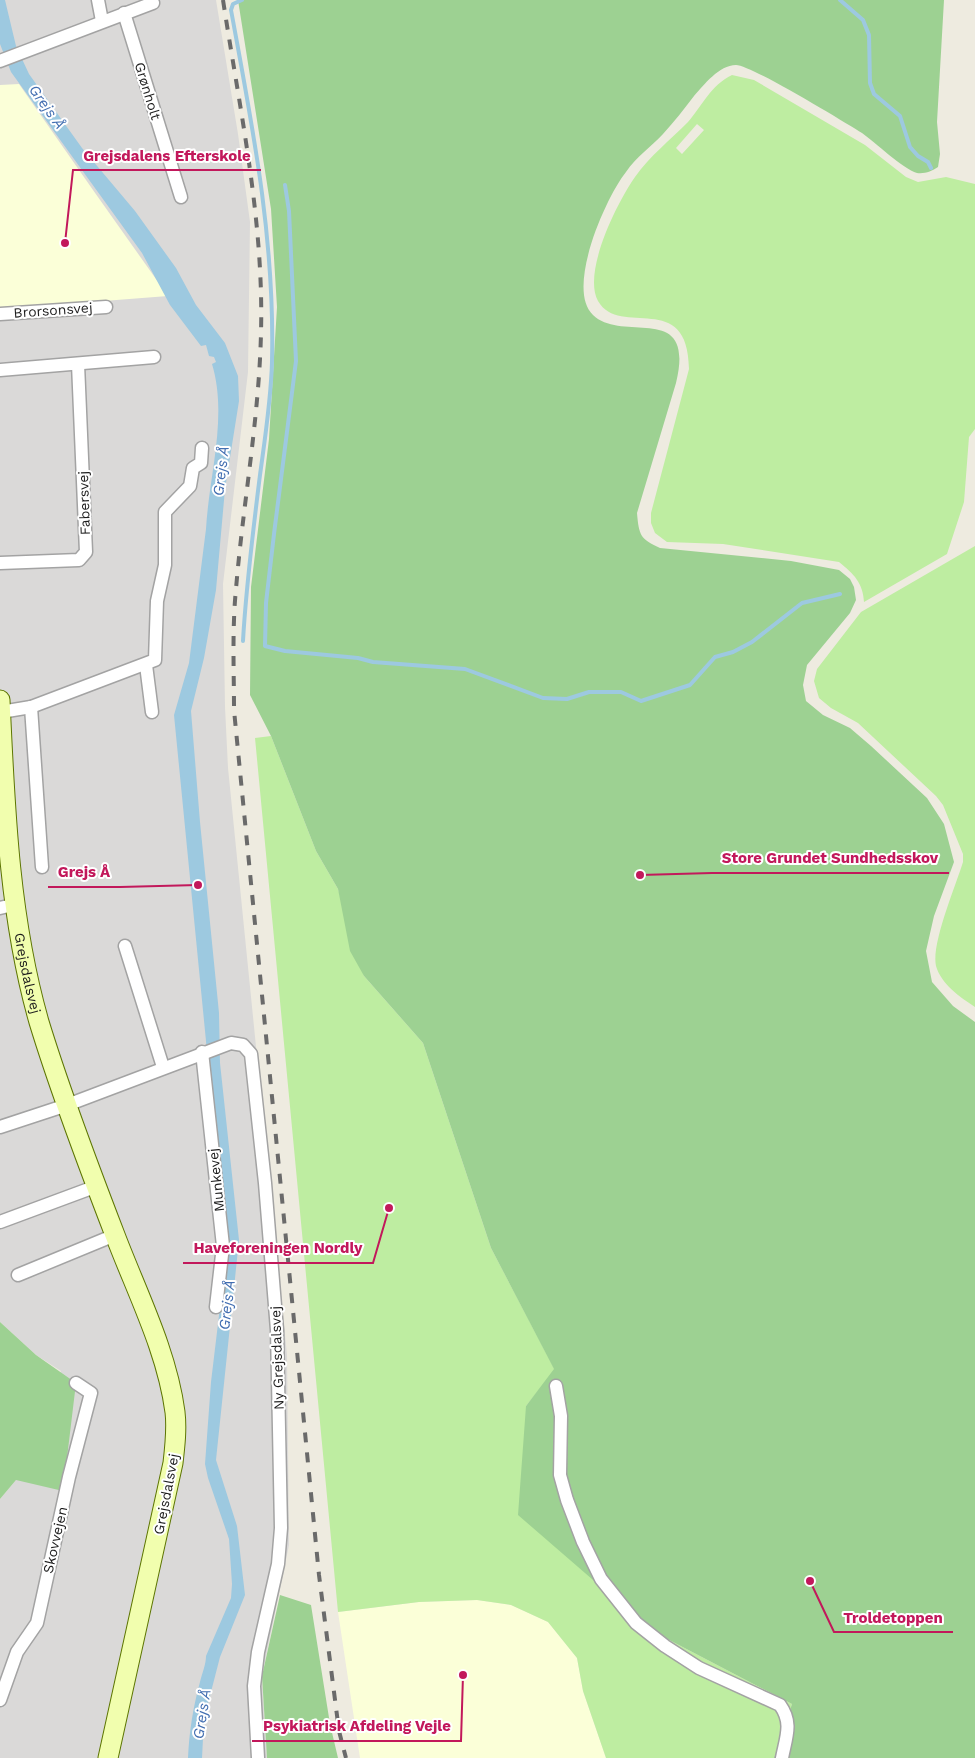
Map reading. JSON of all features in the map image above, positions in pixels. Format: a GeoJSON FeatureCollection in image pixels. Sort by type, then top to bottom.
{"type":"FeatureCollection","features":[{"type":"Feature","properties":{"kind":"street"},"geometry":{"type":"LineString","coordinates":[[98,0],[102,21]]}},
{"type":"Feature","properties":{"kind":"street"},"geometry":{"type":"LineString","coordinates":[[2,61],[153,3]]}},
{"type":"Feature","properties":{"kind":"street","name":"Grønholt"},"geometry":{"type":"LineString","coordinates":[[124,13],[182,197]]}},
{"type":"Feature","properties":{"kind":"street","name":"Brorsonsvej"},"geometry":{"type":"LineString","coordinates":[[0,314],[106,307]]}},
{"type":"Feature","properties":{"kind":"street"},"geometry":{"type":"LineString","coordinates":[[0,370],[154,358]]}},
{"type":"Feature","properties":{"kind":"street","name":"Fabersvej"},"geometry":{"type":"LineString","coordinates":[[0,563],[79,560],[86,552],[78,364]]}},
{"type":"Feature","properties":{"kind":"street"},"geometry":{"type":"LineString","coordinates":[[1,712],[31,707],[156,660],[157,601],[165,565],[165,512],[190,486],[193,468],[201,463],[202,448]]}},
{"type":"Feature","properties":{"kind":"street"},"geometry":{"type":"LineString","coordinates":[[146,665],[152,712]]}},
{"type":"Feature","properties":{"kind":"street","name":"Grejsdalsvej"},"geometry":{"type":"LineString","coordinates":[[0,700],[7,906],[67,1105],[155,1337],[170,1383],[176,1434],[173,1463],[108,1758]]}},
{"type":"Feature","properties":{"kind":"street"},"geometry":{"type":"LineString","coordinates":[[31,707],[42,866]]}},
{"type":"Feature","properties":{"kind":"street"},"geometry":{"type":"LineString","coordinates":[[125,946],[163,1067]]}},
{"type":"Feature","properties":{"kind":"street","name":"Ny Grejsdalsvej"},"geometry":{"type":"LineString","coordinates":[[0,1127],[67,1105],[224,1045],[238,1043],[247,1047],[251,1054],[265,1183],[277,1330],[281,1528],[278,1564],[258,1652],[254,1686],[258,1758]]}},
{"type":"Feature","properties":{"kind":"street","name":"Munkevej"},"geometry":{"type":"LineString","coordinates":[[204,1052],[223,1246],[216,1307]]}},
{"type":"Feature","properties":{"kind":"street"},"geometry":{"type":"LineString","coordinates":[[0,1222],[97,1186]]}},
{"type":"Feature","properties":{"kind":"street"},"geometry":{"type":"LineString","coordinates":[[18,1275],[115,1235]]}},
{"type":"Feature","properties":{"kind":"street","name":"Skovvejen"},"geometry":{"type":"LineString","coordinates":[[0,1700],[18,1652],[37,1623],[69,1477],[91,1393],[76,1383]]}},
{"type":"Feature","properties":{"kind":"street"},"geometry":{"type":"LineString","coordinates":[[556,1386],[561,1416],[560,1475],[583,1542],[601,1579],[636,1623],[665,1646],[699,1668],[780,1705],[787,1714],[788,1729],[782,1758]]}},
{"type":"Feature","properties":{"kind":"shaded area"},"geometry":{"type":"Polygon","coordinates":[[[0,0],[216,0],[238,134],[250,222],[248,372],[223,584],[225,707],[228,768],[287,1355],[289,1545],[262,1676],[267,1758],[0,1758],[0,1499],[16,1480],[61,1371],[36,1355],[0,1322],[0,0]]]}},
{"type":"Feature","properties":{"kind":"shaded area"},"geometry":{"type":"Polygon","coordinates":[[[19,84],[168,296],[0,309],[0,85],[19,84]]]}},
{"type":"Feature","properties":{"kind":"shaded area"},"geometry":{"type":"Polygon","coordinates":[[[477,1600],[511,1605],[548,1622],[577,1658],[583,1691],[606,1758],[360,1758],[338,1612],[419,1602],[477,1600]]]}},
{"type":"Feature","properties":{"kind":"green space"},"geometry":{"type":"Polygon","coordinates":[[[238,0],[944,0],[937,122],[940,154],[938,167],[923,173],[911,171],[862,133],[798,95],[745,67],[736,65],[724,68],[707,81],[663,134],[634,162],[618,184],[599,221],[586,265],[584,285],[586,302],[593,315],[606,323],[653,329],[666,333],[676,341],[679,357],[676,383],[637,513],[640,531],[644,539],[660,548],[791,561],[839,570],[850,579],[854,587],[856,600],[850,613],[807,665],[803,685],[806,701],[823,715],[850,728],[871,746],[927,798],[944,824],[954,862],[934,916],[926,951],[932,982],[953,1006],[975,1022],[975,1758],[774,1758],[792,1704],[652,1631],[518,1515],[526,1406],[554,1369],[491,1248],[423,1043],[364,976],[350,951],[338,889],[316,851],[271,736],[250,695],[251,587],[269,439],[277,307],[271,209],[238,0]]]}},
{"type":"Feature","properties":{"kind":"green space"},"geometry":{"type":"Polygon","coordinates":[[[732,75],[754,80],[865,145],[906,177],[918,182],[946,177],[975,184],[975,429],[969,437],[964,502],[947,554],[864,602],[862,589],[857,579],[839,562],[723,544],[667,542],[655,533],[651,523],[651,513],[689,369],[686,344],[677,330],[666,322],[621,316],[608,312],[598,301],[594,288],[598,255],[620,202],[635,177],[654,155],[688,122],[718,84],[732,75]],[[697,124],[676,148],[682,154],[704,130],[697,124]]]}},
{"type":"Feature","properties":{"kind":"green space"},"geometry":{"type":"Polygon","coordinates":[[[975,546],[975,1007],[957,994],[942,979],[936,966],[935,956],[940,929],[963,862],[963,854],[943,805],[936,796],[858,723],[831,708],[819,698],[814,681],[817,669],[861,612],[975,546]]]}},
{"type":"Feature","properties":{"kind":"green space"},"geometry":{"type":"Polygon","coordinates":[[[271,736],[316,851],[338,889],[364,976],[423,1043],[491,1248],[555,1370],[526,1406],[652,1631],[792,1704],[774,1758],[606,1758],[583,1691],[577,1658],[548,1622],[511,1605],[477,1600],[419,1602],[338,1612],[255,738],[271,736]]]}},
{"type":"Feature","properties":{"kind":"green space"},"geometry":{"type":"Polygon","coordinates":[[[0,1322],[36,1355],[76,1383],[63,1491],[16,1480],[0,1499],[0,1322]]]}},
{"type":"Feature","properties":{"kind":"green space"},"geometry":{"type":"Polygon","coordinates":[[[280,1595],[311,1605],[330,1724],[338,1758],[267,1758],[262,1676],[280,1595]]]}},
{"type":"Feature","properties":{"kind":"water"},"geometry":{"type":"Polygon","coordinates":[[[0,0],[5,0],[16,46],[29,74],[82,148],[135,211],[176,268],[196,305],[225,343],[238,376],[239,401],[225,489],[216,590],[204,658],[191,711],[219,1013],[220,1063],[239,1240],[216,1460],[237,1526],[245,1595],[220,1657],[204,1719],[202,1758],[188,1758],[193,1710],[206,1656],[231,1598],[232,1584],[229,1539],[205,1464],[211,1382],[223,1282],[206,1041],[174,715],[189,663],[216,446],[218,405],[212,364],[216,362],[214,357],[209,356],[206,345],[201,346],[170,305],[142,253],[11,72],[0,44],[0,0]]]}},
{"type":"Feature","properties":{"kind":"waterway"},"geometry":{"type":"LineString","coordinates":[[242,0],[233,4],[231,10],[261,185],[270,272],[272,317],[272,362],[268,419],[250,558],[243,641]]}},
{"type":"Feature","properties":{"kind":"waterway"},"geometry":{"type":"LineString","coordinates":[[840,0],[863,20],[869,35],[870,83],[874,94],[900,116],[910,147],[918,156],[928,162],[931,168]]}},
{"type":"Feature","properties":{"kind":"waterway"},"geometry":{"type":"LineString","coordinates":[[285,185],[289,211],[296,361],[266,603],[265,646],[285,651],[358,658],[373,662],[465,669],[543,698],[567,699],[589,692],[621,692],[641,701],[690,685],[715,657],[733,652],[752,642],[802,603],[840,594]]}},
{"type":"Feature","properties":{"kind":"railway"},"geometry":{"type":"LineString","coordinates":[[223,0],[250,166],[259,249],[261,291],[260,365],[235,604],[234,710],[319,1575],[339,1731],[346,1758]]}},
{"type":"Feature","properties":{"kind":"place","name":"Grejsdalens Efterskole"},"geometry":{"type":"Point","coordinates":[65,243]}},
{"type":"Feature","properties":{"kind":"place","name":"Store Grundet Sundhedsskov"},"geometry":{"type":"Point","coordinates":[640,875]}},
{"type":"Feature","properties":{"kind":"place","name":"Grejs Å"},"geometry":{"type":"Point","coordinates":[198,885]}},
{"type":"Feature","properties":{"kind":"place","name":"Haveforeningen Nordly"},"geometry":{"type":"Point","coordinates":[389,1208]}},
{"type":"Feature","properties":{"kind":"place","name":"Troldetoppen"},"geometry":{"type":"Point","coordinates":[810,1581]}},
{"type":"Feature","properties":{"kind":"place","name":"Psykiatrisk Afdeling Vejle"},"geometry":{"type":"Point","coordinates":[463,1675]}}]}
